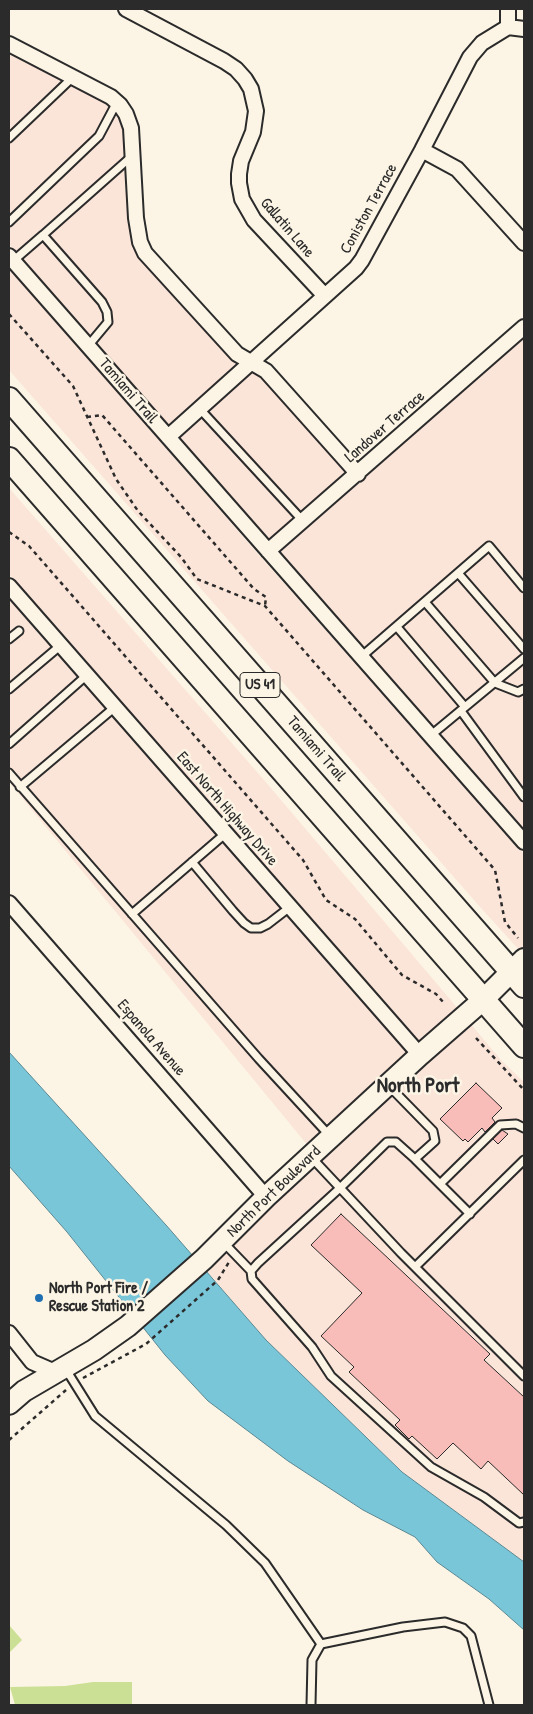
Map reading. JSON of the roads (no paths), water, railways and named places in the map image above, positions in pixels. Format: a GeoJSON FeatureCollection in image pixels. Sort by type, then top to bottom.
{"type":"FeatureCollection","features":[{"type":"Feature","properties":{"kind":"main road","name":"Tamiami Trail"},"geometry":{"type":"LineString","coordinates":[[9,399],[520,972]]}},
{"type":"Feature","properties":{"kind":"main road","name":"US 41"},"geometry":{"type":"LineString","coordinates":[[9,459],[524,1046]]}},
{"type":"Feature","properties":{"kind":"street","name":"Gallatin Lane"},"geometry":{"type":"LineString","coordinates":[[126,9],[236,68],[245,79],[251,89],[256,111],[253,132],[241,161],[239,183],[242,199],[254,220],[325,296]]}},
{"type":"Feature","properties":{"kind":"street"},"geometry":{"type":"LineString","coordinates":[[508,9],[508,27],[524,29]]}},
{"type":"Feature","properties":{"kind":"street","name":"Coniston Terrace"},"geometry":{"type":"LineString","coordinates":[[168,437],[356,268],[422,150],[470,57],[482,43],[508,27]]}},
{"type":"Feature","properties":{"kind":"street"},"geometry":{"type":"LineString","coordinates":[[9,44],[111,97],[117,102],[126,114],[131,128],[136,218],[140,242],[146,253],[237,354],[266,371],[358,474]]}},
{"type":"Feature","properties":{"kind":"street"},"geometry":{"type":"LineString","coordinates":[[422,150],[457,169],[524,243]]}},
{"type":"Feature","properties":{"kind":"street","name":"Tamiami Trail"},"geometry":{"type":"LineString","coordinates":[[11,258],[524,842]]}},
{"type":"Feature","properties":{"kind":"street","name":"Landover Terrace"},"geometry":{"type":"LineString","coordinates":[[268,551],[524,327]]}},
{"type":"Feature","properties":{"kind":"street","name":"East North Highway Drive"},"geometry":{"type":"LineString","coordinates":[[9,586],[420,1055]]}},
{"type":"Feature","properties":{"kind":"street","name":"Espanola Avenue"},"geometry":{"type":"LineString","coordinates":[[9,903],[266,1197]]}},
{"type":"Feature","properties":{"kind":"street","name":"North Port Boulevard"},"geometry":{"type":"LineString","coordinates":[[9,1404],[24,1391],[94,1350],[128,1326],[204,1259],[229,1248],[266,1197],[420,1055],[483,1000],[520,972]]}},
{"type":"Feature","properties":{"kind":"street"},"geometry":{"type":"LineString","coordinates":[[9,1333],[32,1362],[60,1370]]}},
{"type":"Feature","properties":{"kind":"lane"},"geometry":{"type":"LineString","coordinates":[[9,138],[73,78]]}},
{"type":"Feature","properties":{"kind":"lane"},"geometry":{"type":"LineString","coordinates":[[9,222],[99,136],[117,102]]}},
{"type":"Feature","properties":{"kind":"lane"},"geometry":{"type":"LineString","coordinates":[[11,258],[42,235],[132,156]]}},
{"type":"Feature","properties":{"kind":"lane"},"geometry":{"type":"LineString","coordinates":[[42,235],[102,302],[107,312],[108,322],[88,346]]}},
{"type":"Feature","properties":{"kind":"lane"},"geometry":{"type":"LineString","coordinates":[[199,408],[303,522]]}},
{"type":"Feature","properties":{"kind":"lane"},"geometry":{"type":"LineString","coordinates":[[361,658],[489,546],[523,584]]}},
{"type":"Feature","properties":{"kind":"lane"},"geometry":{"type":"LineString","coordinates":[[458,573],[524,649]]}},
{"type":"Feature","properties":{"kind":"lane"},"geometry":{"type":"LineString","coordinates":[[425,602],[495,683],[518,692],[524,689]]}},
{"type":"Feature","properties":{"kind":"lane"},"geometry":{"type":"LineString","coordinates":[[397,626],[463,709],[524,797]]}},
{"type":"Feature","properties":{"kind":"lane"},"geometry":{"type":"LineString","coordinates":[[9,639],[19,631]]}},
{"type":"Feature","properties":{"kind":"lane"},"geometry":{"type":"LineString","coordinates":[[9,689],[61,645]]}},
{"type":"Feature","properties":{"kind":"lane"},"geometry":{"type":"LineString","coordinates":[[430,737],[524,658]]}},
{"type":"Feature","properties":{"kind":"lane"},"geometry":{"type":"LineString","coordinates":[[9,744],[87,675]]}},
{"type":"Feature","properties":{"kind":"lane"},"geometry":{"type":"LineString","coordinates":[[20,787],[115,707]]}},
{"type":"Feature","properties":{"kind":"lane"},"geometry":{"type":"LineString","coordinates":[[9,773],[252,1052],[331,1137]]}},
{"type":"Feature","properties":{"kind":"lane"},"geometry":{"type":"LineString","coordinates":[[132,914],[226,833]]}},
{"type":"Feature","properties":{"kind":"lane"},"geometry":{"type":"LineString","coordinates":[[192,862],[233,911],[251,928],[260,928],[268,924],[290,907]]}},
{"type":"Feature","properties":{"kind":"lane"},"geometry":{"type":"LineString","coordinates":[[388,1084],[433,1131],[435,1141],[415,1159]]}},
{"type":"Feature","properties":{"kind":"lane"},"geometry":{"type":"LineString","coordinates":[[440,1184],[500,1125],[511,1124],[524,1128]]}},
{"type":"Feature","properties":{"kind":"lane"},"geometry":{"type":"LineString","coordinates":[[251,1271],[387,1142],[396,1142],[470,1214]]}},
{"type":"Feature","properties":{"kind":"lane"},"geometry":{"type":"LineString","coordinates":[[310,1156],[415,1267],[524,1376]]}},
{"type":"Feature","properties":{"kind":"lane"},"geometry":{"type":"LineString","coordinates":[[415,1267],[524,1161]]}},
{"type":"Feature","properties":{"kind":"lane"},"geometry":{"type":"LineString","coordinates":[[229,1248],[251,1271],[252,1279],[312,1347],[331,1376],[431,1467],[484,1497],[520,1523],[524,1522]]}},
{"type":"Feature","properties":{"kind":"lane"},"geometry":{"type":"LineString","coordinates":[[518,1370],[524,1364]]}},
{"type":"Feature","properties":{"kind":"lane"},"geometry":{"type":"LineString","coordinates":[[60,1370],[95,1416],[251,1547],[265,1563],[321,1644]]}},
{"type":"Feature","properties":{"kind":"lane"},"geometry":{"type":"LineString","coordinates":[[311,1705],[312,1660],[321,1644],[403,1627],[445,1622],[462,1628],[472,1636],[488,1705]]}},
{"type":"Feature","properties":{"kind":"water"},"geometry":{"type":"Polygon","coordinates":[[[9,1052],[166,1225],[266,1340],[402,1472],[524,1562],[524,1630],[489,1599],[437,1562],[415,1537],[363,1510],[288,1461],[208,1401],[165,1355],[67,1232],[9,1166],[9,1052]]]}},
{"type":"Feature","properties":{"kind":"place","name":"North Port Fire / Rescue Station 2"},"geometry":{"type":"Point","coordinates":[39,1298]}},
{"type":"Feature","properties":{"kind":"district","name":"North Port"},"geometry":{"type":"Point","coordinates":[418,1086]}}]}
